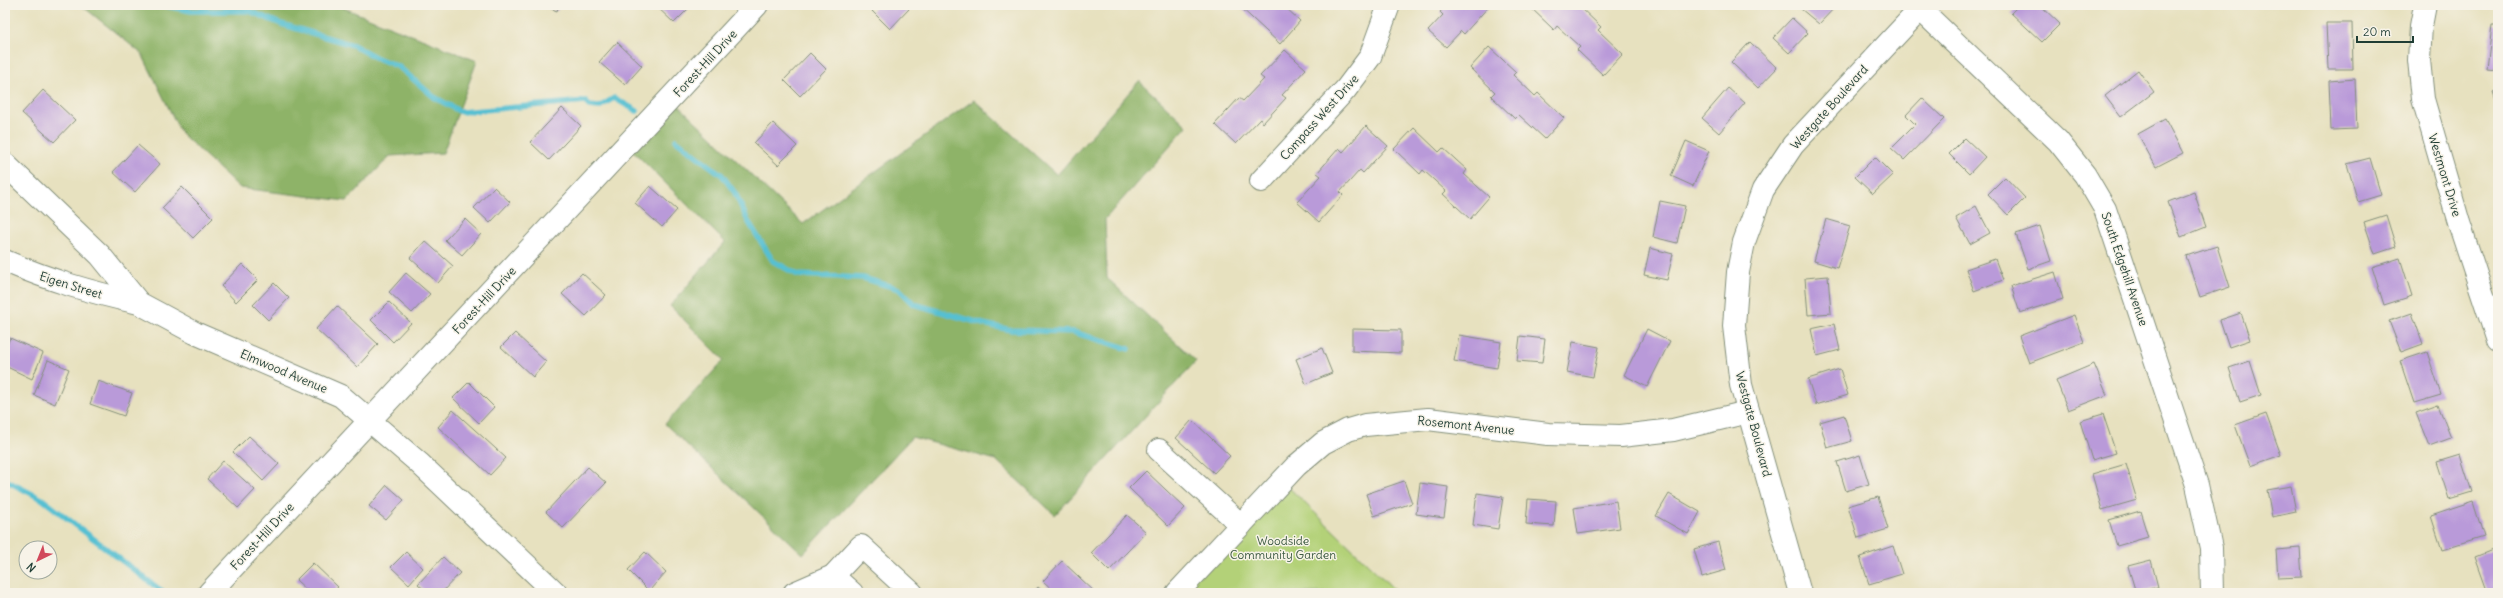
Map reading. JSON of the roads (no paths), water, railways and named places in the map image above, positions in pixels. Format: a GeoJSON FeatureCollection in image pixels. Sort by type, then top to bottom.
{"type":"FeatureCollection","features":[{"type":"Feature","properties":{"kind":"street","name":"Forest-Hill Drive"},"geometry":{"type":"LineString","coordinates":[[209,593],[757,5]]}},
{"type":"Feature","properties":{"kind":"street","name":"Compass West Drive"},"geometry":{"type":"LineString","coordinates":[[1261,181],[1346,89],[1370,57],[1389,5]]}},
{"type":"Feature","properties":{"kind":"street","name":"Westmont Drive"},"geometry":{"type":"LineString","coordinates":[[2425,5],[2421,26],[2419,60],[2423,99],[2459,223],[2498,341]]}},
{"type":"Feature","properties":{"kind":"street","name":"Westgate Boulevard"},"geometry":{"type":"LineString","coordinates":[[1800,593],[1741,385],[1735,343],[1735,299],[1744,242],[1770,175],[1793,145],[1920,6]]}},
{"type":"Feature","properties":{"kind":"street","name":"South Edgehill Avenue"},"geometry":{"type":"LineString","coordinates":[[1920,6],[2058,141],[2085,175],[2105,209],[2197,485],[2211,548],[2212,593]]}},
{"type":"Feature","properties":{"kind":"street","name":"Elmwood Avenue"},"geometry":{"type":"LineString","coordinates":[[5,164],[100,255],[139,303],[195,333],[341,396],[419,463],[556,593]]}},
{"type":"Feature","properties":{"kind":"street","name":"Eigen Street"},"geometry":{"type":"LineString","coordinates":[[5,261],[52,281],[139,303]]}},
{"type":"Feature","properties":{"kind":"street","name":"Rosemont Avenue"},"geometry":{"type":"LineString","coordinates":[[1177,593],[1312,451],[1348,430],[1365,425],[1428,419],[1548,434],[1622,436],[1673,430],[1748,412]]}},
{"type":"Feature","properties":{"kind":"street"},"geometry":{"type":"LineString","coordinates":[[1159,450],[1241,525]]}},
{"type":"Feature","properties":{"kind":"street"},"geometry":{"type":"LineString","coordinates":[[794,593],[833,576],[861,546],[912,593]]}},
{"type":"Feature","properties":{"kind":"street"},"geometry":{"type":"LineString","coordinates":[[833,576],[852,593]]}},
{"type":"Feature","properties":{"kind":"waterway"},"geometry":{"type":"LineString","coordinates":[[162,5],[191,11],[249,11],[281,24],[353,45],[375,57],[399,67],[434,97],[461,112],[586,101],[589,106],[599,107],[614,98],[637,111]]}},
{"type":"Feature","properties":{"kind":"waterway"},"geometry":{"type":"LineString","coordinates":[[676,140],[722,175],[735,193],[748,221],[773,261],[798,275],[863,278],[899,289],[914,304],[983,324],[1011,330],[1073,332],[1129,349]]}},
{"type":"Feature","properties":{"kind":"waterway"},"geometry":{"type":"LineString","coordinates":[[5,480],[42,499],[164,593]]}},
{"type":"Feature","properties":{"kind":"park label","name":"Woodside Community Garden"},"geometry":{"type":"Point","coordinates":[1283,547]}}]}
